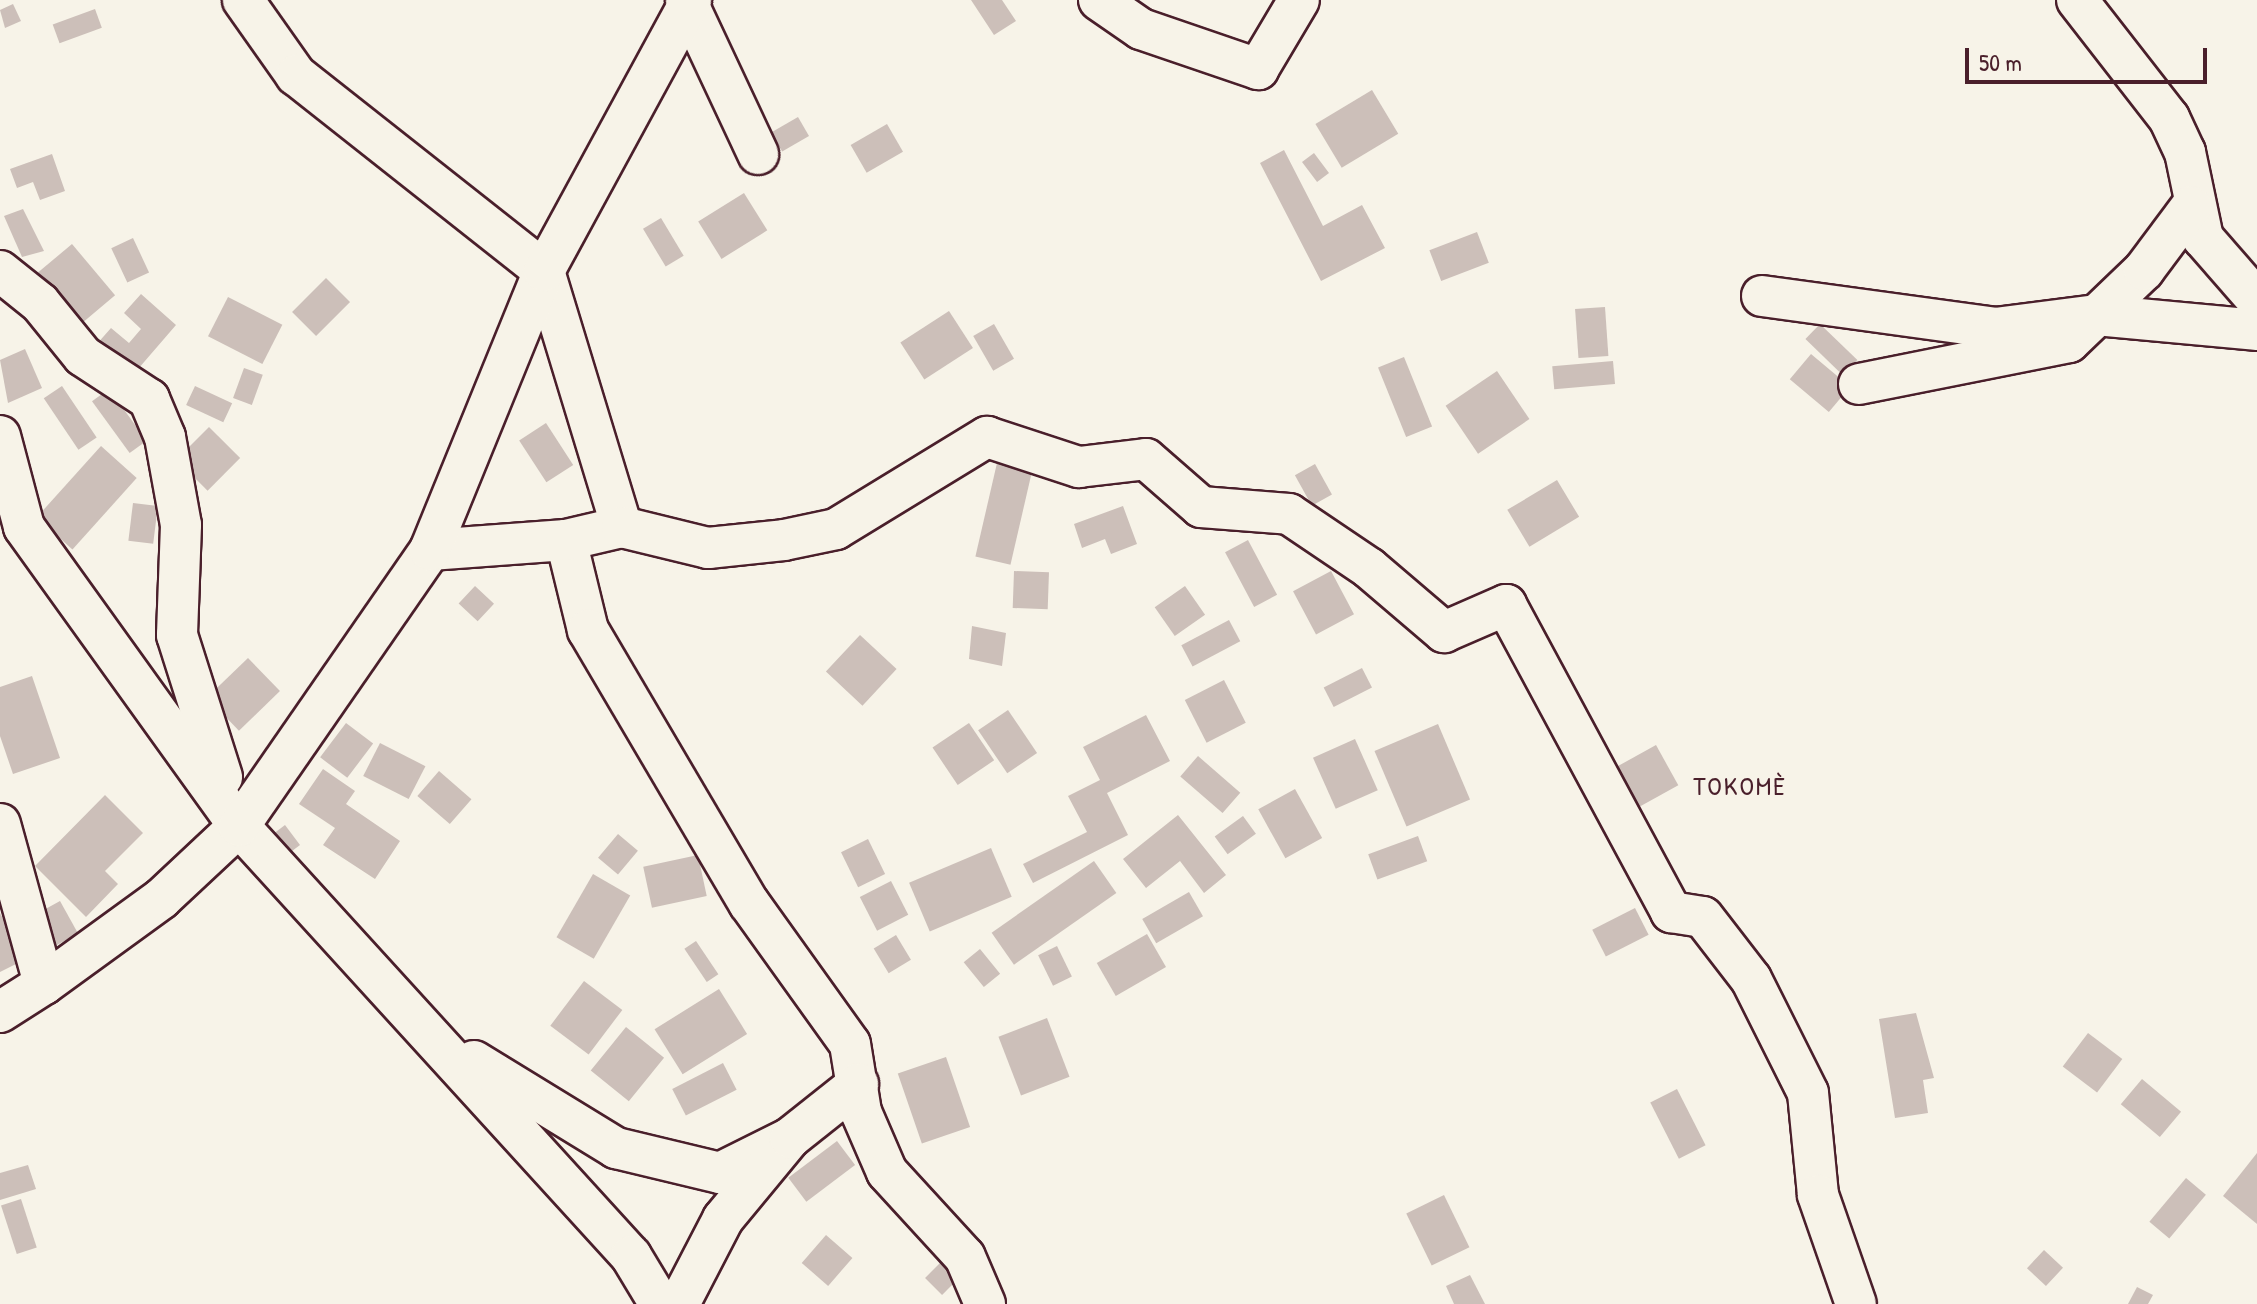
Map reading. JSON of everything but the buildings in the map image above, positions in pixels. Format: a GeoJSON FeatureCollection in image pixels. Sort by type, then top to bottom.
{"type":"FeatureCollection","features":[{"type":"Feature","properties":{"kind":"street"},"geometry":{"type":"LineString","coordinates":[[243,0],[306,84],[544,271],[622,527]]}},
{"type":"Feature","properties":{"kind":"street"},"geometry":{"type":"LineString","coordinates":[[1099,0],[1141,29],[1258,69],[1299,0]]}},
{"type":"Feature","properties":{"kind":"street"},"geometry":{"type":"LineString","coordinates":[[2077,0],[2169,118],[2185,152],[2191,207],[2203,238],[2257,300]]}},
{"type":"Feature","properties":{"kind":"street"},"geometry":{"type":"LineString","coordinates":[[0,1012],[161,899],[239,826],[430,550],[544,271],[688,1]]}},
{"type":"Feature","properties":{"kind":"street"},"geometry":{"type":"LineString","coordinates":[[688,1],[758,154]]}},
{"type":"Feature","properties":{"kind":"street"},"geometry":{"type":"LineString","coordinates":[[1859,384],[2069,342],[2144,270],[2191,207]]}},
{"type":"Feature","properties":{"kind":"street"},"geometry":{"type":"LineString","coordinates":[[0,271],[40,303],[83,356],[149,399],[165,437],[181,525],[177,635],[239,826]]}},
{"type":"Feature","properties":{"kind":"street"},"geometry":{"type":"LineString","coordinates":[[1762,296],[1995,328],[2096,315],[2257,330]]}},
{"type":"Feature","properties":{"kind":"street"},"geometry":{"type":"LineString","coordinates":[[0,436],[12,540],[239,826],[631,1256],[660,1304]]}},
{"type":"Feature","properties":{"kind":"street"},"geometry":{"type":"LineString","coordinates":[[430,550],[566,540],[622,527],[708,548],[836,529],[987,437],[1061,465],[1146,459],[1201,507],[1289,514],[1369,568],[1444,632],[1506,605],[1671,912],[1703,917],[1751,979],[1808,1093],[1818,1195],[1856,1304]]}},
{"type":"Feature","properties":{"kind":"street"},"geometry":{"type":"LineString","coordinates":[[566,540],[588,630],[749,903],[850,1044],[861,1112],[887,1172],[965,1257],[985,1304]]}},
{"type":"Feature","properties":{"kind":"street"},"geometry":{"type":"LineString","coordinates":[[0,824],[44,984]]}},
{"type":"Feature","properties":{"kind":"street"},"geometry":{"type":"LineString","coordinates":[[422,1026],[616,1148],[720,1173],[790,1138],[858,1084]]}},
{"type":"Feature","properties":{"kind":"street"},"geometry":{"type":"LineString","coordinates":[[679,1304],[723,1219],[790,1138]]}},
{"type":"Feature","properties":{"kind":"district","name":"TOKOMÈ"},"geometry":{"type":"Point","coordinates":[1740,786]}}]}
